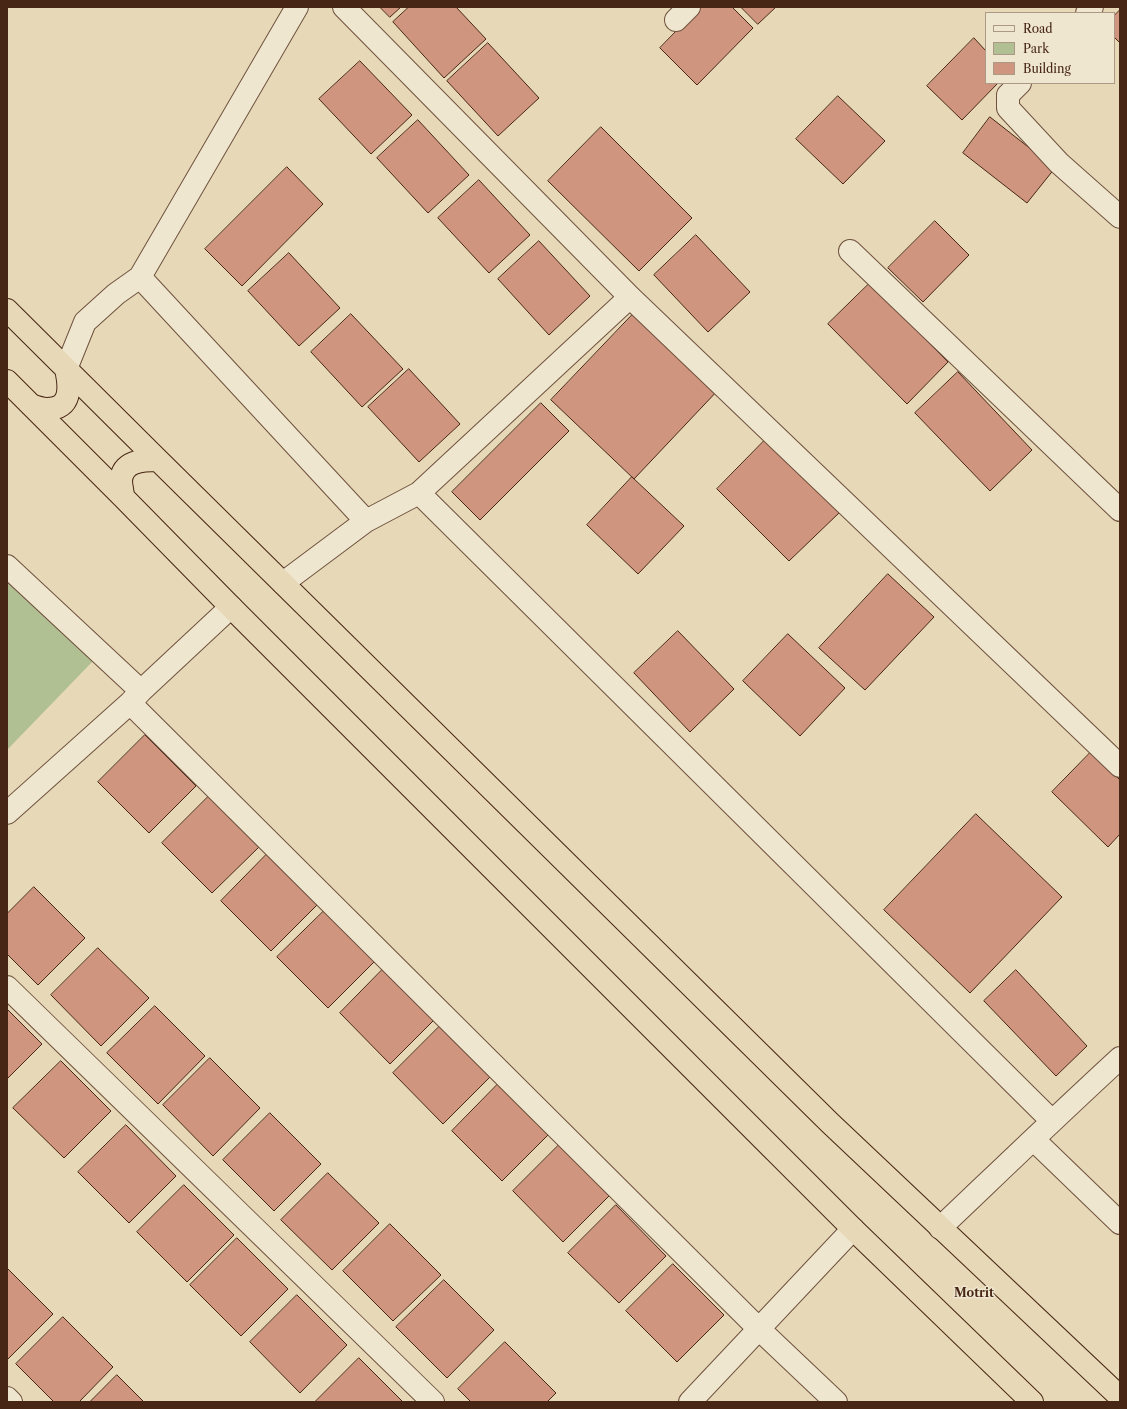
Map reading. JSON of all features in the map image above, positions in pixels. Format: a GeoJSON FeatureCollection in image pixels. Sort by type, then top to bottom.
{"type":"FeatureCollection","features":[{"type":"Feature","properties":{"kind":"highway"},"geometry":{"type":"LineString","coordinates":[[7,310],[830,1123],[1120,1397]]}},
{"type":"Feature","properties":{"kind":"highway"},"geometry":{"type":"LineString","coordinates":[[31,406],[46,409],[54,408],[63,403],[69,394],[70,384],[66,369]]}},
{"type":"Feature","properties":{"kind":"highway"},"geometry":{"type":"LineString","coordinates":[[7,381],[853,1229],[1032,1402]]}},
{"type":"Feature","properties":{"kind":"highway"},"geometry":{"type":"LineString","coordinates":[[124,497],[121,482],[122,474],[129,466],[137,461],[158,460]]}},
{"type":"Feature","properties":{"kind":"street"},"geometry":{"type":"LineString","coordinates":[[66,369],[85,322],[116,294],[140,277],[297,7]]}},
{"type":"Feature","properties":{"kind":"street"},"geometry":{"type":"LineString","coordinates":[[344,7],[630,297],[1120,766]]}},
{"type":"Feature","properties":{"kind":"street"},"geometry":{"type":"LineString","coordinates":[[1019,84],[1008,95],[1008,108],[1059,163],[1120,217]]}},
{"type":"Feature","properties":{"kind":"street"},"geometry":{"type":"LineString","coordinates":[[850,251],[1120,510]]}},
{"type":"Feature","properties":{"kind":"street"},"geometry":{"type":"LineString","coordinates":[[140,277],[366,521]]}},
{"type":"Feature","properties":{"kind":"street"},"geometry":{"type":"LineString","coordinates":[[283,583],[366,521],[419,493],[630,297]]}},
{"type":"Feature","properties":{"kind":"street"},"geometry":{"type":"LineString","coordinates":[[419,493],[1052,1121]]}},
{"type":"Feature","properties":{"kind":"street"},"geometry":{"type":"LineString","coordinates":[[7,566],[759,1329],[836,1402]]}},
{"type":"Feature","properties":{"kind":"street"},"geometry":{"type":"LineString","coordinates":[[7,814],[136,697],[231,607]]}},
{"type":"Feature","properties":{"kind":"street"},"geometry":{"type":"LineString","coordinates":[[7,987],[433,1402]]}},
{"type":"Feature","properties":{"kind":"street"},"geometry":{"type":"LineString","coordinates":[[940,1228],[1120,1058]]}},
{"type":"Feature","properties":{"kind":"street"},"geometry":{"type":"LineString","coordinates":[[1034,1140],[1120,1223]]}},
{"type":"Feature","properties":{"kind":"street"},"geometry":{"type":"LineString","coordinates":[[690,1402],[853,1229]]}},
{"type":"Feature","properties":{"kind":"street"},"geometry":{"type":"LineString","coordinates":[[7,1398],[10,1402]]}},
{"type":"Feature","properties":{"kind":"green space"},"geometry":{"type":"Polygon","coordinates":[[[7,578],[93,661],[7,750],[7,578]]]}},
{"type":"Feature","properties":{"kind":"building"},"geometry":{"type":"Polygon","coordinates":[[[380,7],[401,7],[390,17],[380,7]]]}},
{"type":"Feature","properties":{"kind":"building"},"geometry":{"type":"Polygon","coordinates":[[[409,7],[456,7],[486,39],[444,78],[393,22],[409,7]]]}},
{"type":"Feature","properties":{"kind":"building"},"geometry":{"type":"Polygon","coordinates":[[[700,7],[732,7],[753,28],[697,85],[660,48],[700,7]]]}},
{"type":"Feature","properties":{"kind":"building"},"geometry":{"type":"Polygon","coordinates":[[[741,7],[776,7],[758,24],[741,7]]]}},
{"type":"Feature","properties":{"kind":"building"},"geometry":{"type":"Polygon","coordinates":[[[1120,10],[1120,43],[1115,38],[1115,15],[1120,10]]]}},
{"type":"Feature","properties":{"kind":"building"},"geometry":{"type":"Polygon","coordinates":[[[974,38],[985,50],[985,84],[997,84],[962,120],[927,86],[974,38]]]}},
{"type":"Feature","properties":{"kind":"building"},"geometry":{"type":"Polygon","coordinates":[[[488,43],[539,98],[498,136],[447,81],[488,43]]]}},
{"type":"Feature","properties":{"kind":"building"},"geometry":{"type":"Polygon","coordinates":[[[360,61],[412,115],[371,154],[319,99],[360,61]]]}},
{"type":"Feature","properties":{"kind":"building"},"geometry":{"type":"Polygon","coordinates":[[[838,96],[885,141],[843,184],[796,139],[838,96]]]}},
{"type":"Feature","properties":{"kind":"building"},"geometry":{"type":"Polygon","coordinates":[[[990,117],[1055,168],[1027,203],[963,153],[990,117]]]}},
{"type":"Feature","properties":{"kind":"building"},"geometry":{"type":"Polygon","coordinates":[[[418,120],[469,175],[428,213],[377,158],[418,120]]]}},
{"type":"Feature","properties":{"kind":"building"},"geometry":{"type":"Polygon","coordinates":[[[601,127],[692,218],[639,271],[548,181],[601,127]]]}},
{"type":"Feature","properties":{"kind":"building"},"geometry":{"type":"Polygon","coordinates":[[[287,167],[323,204],[242,286],[205,249],[287,167]]]}},
{"type":"Feature","properties":{"kind":"building"},"geometry":{"type":"Polygon","coordinates":[[[479,180],[530,235],[489,273],[438,218],[479,180]]]}},
{"type":"Feature","properties":{"kind":"building"},"geometry":{"type":"Polygon","coordinates":[[[935,221],[969,255],[923,302],[888,268],[935,221]]]}},
{"type":"Feature","properties":{"kind":"building"},"geometry":{"type":"Polygon","coordinates":[[[696,235],[750,292],[708,332],[654,275],[696,235]]]}},
{"type":"Feature","properties":{"kind":"building"},"geometry":{"type":"Polygon","coordinates":[[[539,241],[590,296],[549,335],[498,279],[539,241]]]}},
{"type":"Feature","properties":{"kind":"building"},"geometry":{"type":"Polygon","coordinates":[[[289,253],[340,308],[299,346],[248,291],[289,253]]]}},
{"type":"Feature","properties":{"kind":"building"},"geometry":{"type":"Polygon","coordinates":[[[870,283],[948,362],[907,404],[828,324],[870,283]]]}},
{"type":"Feature","properties":{"kind":"building"},"geometry":{"type":"Polygon","coordinates":[[[637,310],[720,388],[634,479],[551,400],[637,310]]]}},
{"type":"Feature","properties":{"kind":"building"},"geometry":{"type":"Polygon","coordinates":[[[351,314],[403,369],[362,407],[311,352],[351,314]]]}},
{"type":"Feature","properties":{"kind":"building"},"geometry":{"type":"Polygon","coordinates":[[[409,369],[460,424],[419,462],[368,407],[409,369]]]}},
{"type":"Feature","properties":{"kind":"building"},"geometry":{"type":"Polygon","coordinates":[[[958,372],[1032,450],[990,491],[915,413],[958,372]]]}},
{"type":"Feature","properties":{"kind":"building"},"geometry":{"type":"Polygon","coordinates":[[[541,403],[569,431],[480,520],[452,492],[541,403]]]}},
{"type":"Feature","properties":{"kind":"building"},"geometry":{"type":"Polygon","coordinates":[[[767,438],[840,512],[789,561],[717,489],[767,438]]]}},
{"type":"Feature","properties":{"kind":"building"},"geometry":{"type":"Polygon","coordinates":[[[632,477],[684,526],[638,574],[587,525],[632,477]]]}},
{"type":"Feature","properties":{"kind":"building"},"geometry":{"type":"Polygon","coordinates":[[[888,574],[934,617],[865,690],[819,648],[888,574]]]}},
{"type":"Feature","properties":{"kind":"building"},"geometry":{"type":"Polygon","coordinates":[[[678,631],[734,689],[690,732],[634,673],[678,631]]]}},
{"type":"Feature","properties":{"kind":"building"},"geometry":{"type":"Polygon","coordinates":[[[788,634],[845,688],[800,736],[743,681],[788,634]]]}},
{"type":"Feature","properties":{"kind":"building"},"geometry":{"type":"Polygon","coordinates":[[[145,735],[196,786],[149,833],[98,782],[145,735]]]}},
{"type":"Feature","properties":{"kind":"building"},"geometry":{"type":"Polygon","coordinates":[[[1091,752],[1120,780],[1120,834],[1108,847],[1052,792],[1091,752]]]}},
{"type":"Feature","properties":{"kind":"building"},"geometry":{"type":"Polygon","coordinates":[[[209,796],[259,847],[212,893],[162,843],[209,796]]]}},
{"type":"Feature","properties":{"kind":"building"},"geometry":{"type":"Polygon","coordinates":[[[976,814],[1062,897],[970,993],[884,910],[976,814]]]}},
{"type":"Feature","properties":{"kind":"building"},"geometry":{"type":"Polygon","coordinates":[[[268,853],[318,904],[271,951],[221,901],[268,853]]]}},
{"type":"Feature","properties":{"kind":"building"},"geometry":{"type":"Polygon","coordinates":[[[34,887],[85,938],[38,985],[7,954],[7,914],[34,887]]]}},
{"type":"Feature","properties":{"kind":"building"},"geometry":{"type":"Polygon","coordinates":[[[325,910],[375,961],[328,1008],[277,957],[325,910]]]}},
{"type":"Feature","properties":{"kind":"building"},"geometry":{"type":"Polygon","coordinates":[[[98,948],[149,998],[101,1046],[51,995],[98,948]]]}},
{"type":"Feature","properties":{"kind":"building"},"geometry":{"type":"Polygon","coordinates":[[[386,966],[437,1017],[390,1064],[340,1013],[386,966]]]}},
{"type":"Feature","properties":{"kind":"building"},"geometry":{"type":"Polygon","coordinates":[[[1016,970],[1087,1046],[1056,1076],[984,1001],[1016,970]]]}},
{"type":"Feature","properties":{"kind":"building"},"geometry":{"type":"Polygon","coordinates":[[[155,1006],[205,1056],[158,1104],[107,1053],[155,1006]]]}},
{"type":"Feature","properties":{"kind":"building"},"geometry":{"type":"Polygon","coordinates":[[[7,1009],[42,1044],[7,1079],[7,1009]]]}},
{"type":"Feature","properties":{"kind":"building"},"geometry":{"type":"Polygon","coordinates":[[[440,1026],[490,1077],[443,1124],[393,1073],[440,1026]]]}},
{"type":"Feature","properties":{"kind":"building"},"geometry":{"type":"Polygon","coordinates":[[[210,1058],[260,1108],[213,1156],[163,1105],[210,1058]]]}},
{"type":"Feature","properties":{"kind":"building"},"geometry":{"type":"Polygon","coordinates":[[[61,1061],[111,1111],[64,1158],[13,1108],[61,1061]]]}},
{"type":"Feature","properties":{"kind":"building"},"geometry":{"type":"Polygon","coordinates":[[[499,1083],[549,1134],[502,1181],[452,1131],[499,1083]]]}},
{"type":"Feature","properties":{"kind":"building"},"geometry":{"type":"Polygon","coordinates":[[[270,1113],[321,1164],[274,1211],[223,1160],[270,1113]]]}},
{"type":"Feature","properties":{"kind":"building"},"geometry":{"type":"Polygon","coordinates":[[[126,1125],[176,1176],[129,1223],[78,1172],[126,1125]]]}},
{"type":"Feature","properties":{"kind":"building"},"geometry":{"type":"Polygon","coordinates":[[[560,1144],[610,1195],[563,1242],[513,1191],[560,1144]]]}},
{"type":"Feature","properties":{"kind":"building"},"geometry":{"type":"Polygon","coordinates":[[[328,1173],[379,1223],[332,1270],[281,1220],[328,1173]]]}},
{"type":"Feature","properties":{"kind":"building"},"geometry":{"type":"Polygon","coordinates":[[[184,1185],[234,1235],[187,1282],[137,1232],[184,1185]]]}},
{"type":"Feature","properties":{"kind":"building"},"geometry":{"type":"Polygon","coordinates":[[[616,1205],[666,1256],[619,1303],[568,1253],[616,1205]]]}},
{"type":"Feature","properties":{"kind":"building"},"geometry":{"type":"Polygon","coordinates":[[[390,1224],[441,1275],[393,1321],[343,1271],[390,1224]]]}},
{"type":"Feature","properties":{"kind":"building"},"geometry":{"type":"Polygon","coordinates":[[[237,1238],[288,1289],[241,1336],[190,1285],[237,1238]]]}},
{"type":"Feature","properties":{"kind":"building"},"geometry":{"type":"Polygon","coordinates":[[[673,1264],[724,1315],[677,1362],[626,1311],[673,1264]]]}},
{"type":"Feature","properties":{"kind":"building"},"geometry":{"type":"Polygon","coordinates":[[[7,1268],[53,1314],[7,1360],[7,1268]]]}},
{"type":"Feature","properties":{"kind":"building"},"geometry":{"type":"Polygon","coordinates":[[[444,1280],[494,1330],[447,1378],[396,1327],[444,1280]]]}},
{"type":"Feature","properties":{"kind":"building"},"geometry":{"type":"Polygon","coordinates":[[[297,1295],[347,1345],[300,1393],[250,1342],[297,1295]]]}},
{"type":"Feature","properties":{"kind":"building"},"geometry":{"type":"Polygon","coordinates":[[[63,1317],[113,1367],[79,1402],[54,1402],[16,1364],[63,1317]]]}},
{"type":"Feature","properties":{"kind":"building"},"geometry":{"type":"Polygon","coordinates":[[[505,1342],[556,1393],[547,1402],[471,1402],[458,1389],[505,1342]]]}},
{"type":"Feature","properties":{"kind":"building"},"geometry":{"type":"Polygon","coordinates":[[[359,1358],[403,1402],[315,1402],[359,1358]]]}},
{"type":"Feature","properties":{"kind":"building"},"geometry":{"type":"Polygon","coordinates":[[[117,1375],[144,1402],[90,1402],[117,1375]]]}},
{"type":"Feature","properties":{"kind":"district","name":"Motrit"},"geometry":{"type":"Point","coordinates":[974,1294]}}]}
